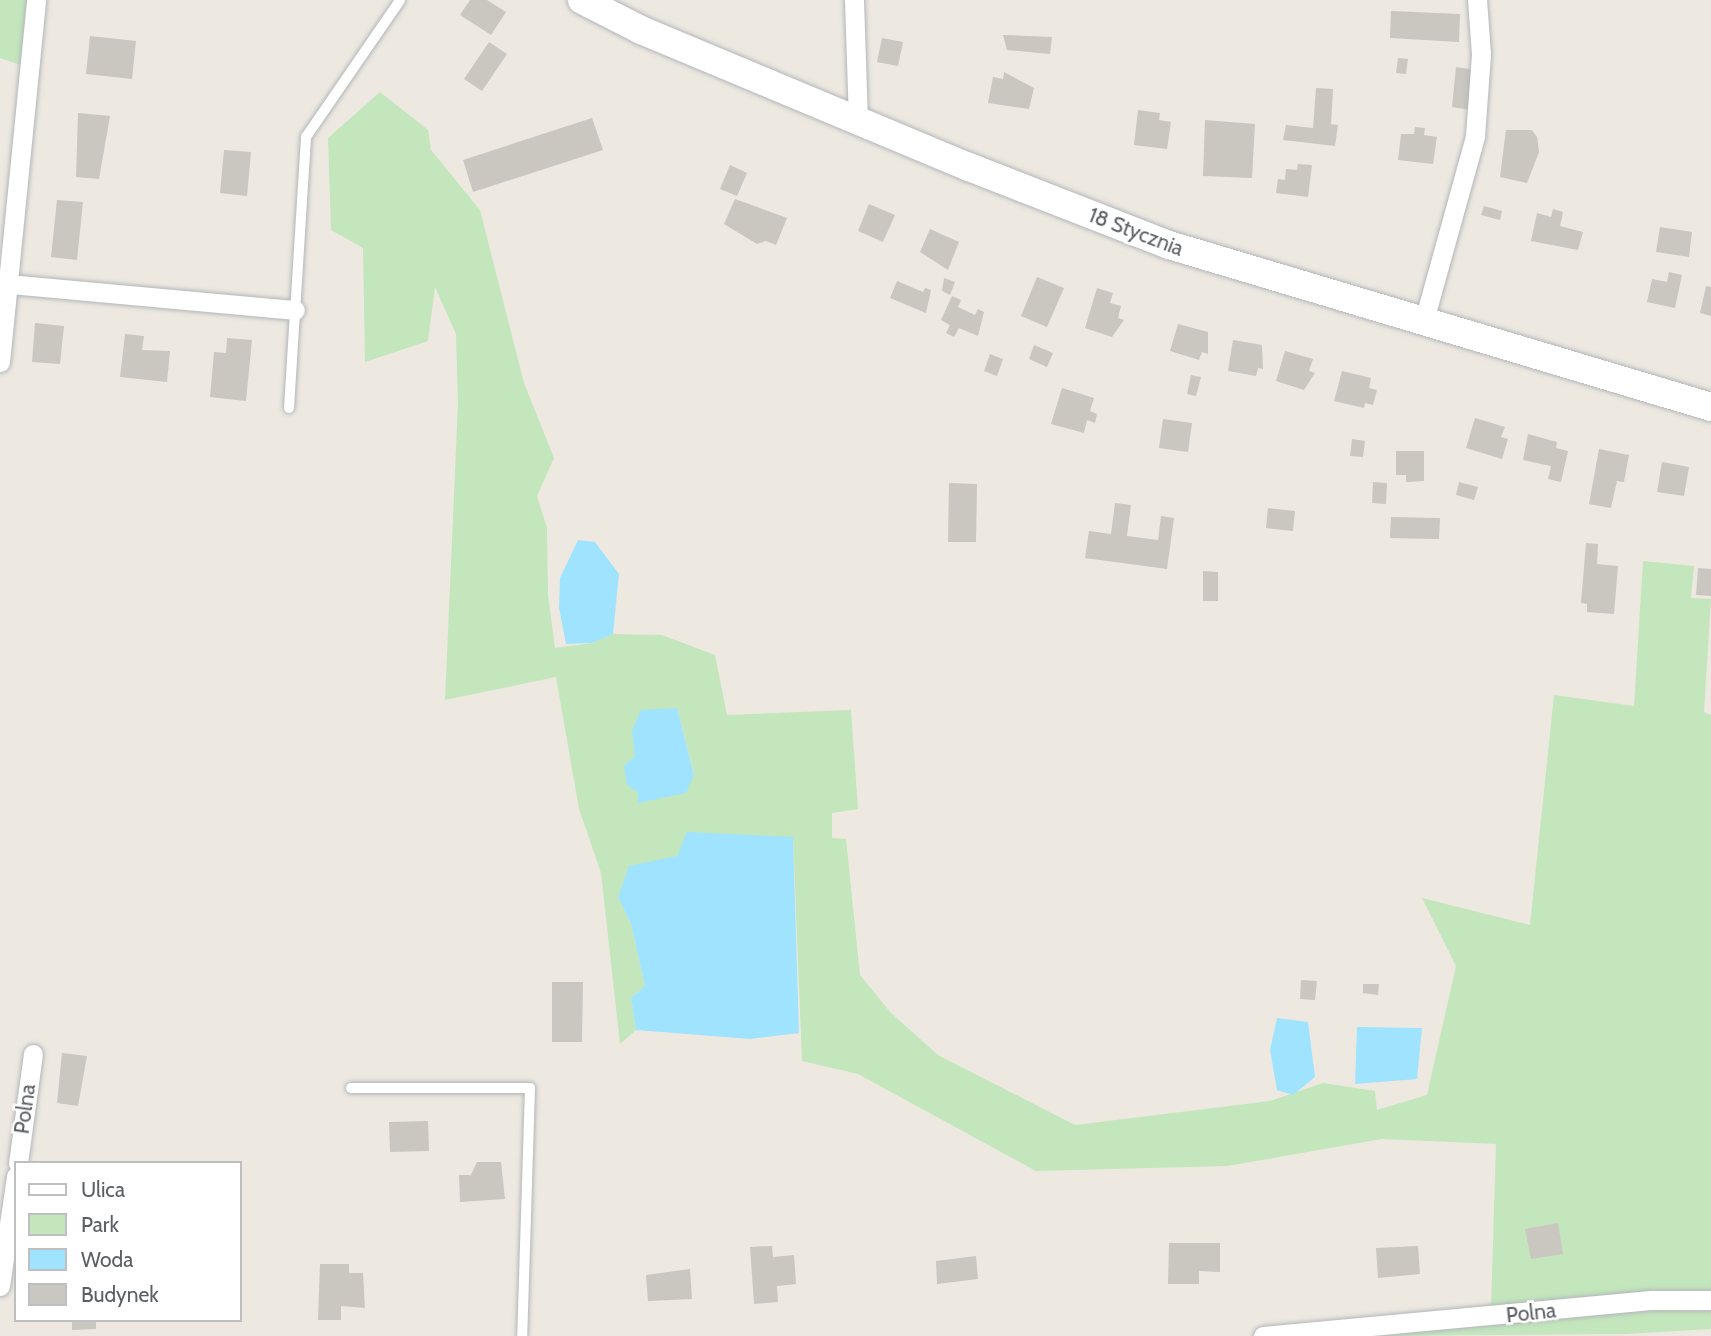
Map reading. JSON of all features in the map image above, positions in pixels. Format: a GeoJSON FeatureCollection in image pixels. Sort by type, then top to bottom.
{"type":"FeatureCollection","features":[{"type":"Feature","properties":{"kind":"street"},"geometry":{"type":"LineString","coordinates":[[0,362],[36,0]]}},
{"type":"Feature","properties":{"kind":"street","name":"18 Stycznia"},"geometry":{"type":"LineString","coordinates":[[582,0],[641,30],[1169,245],[1423,324],[1711,407]]}},
{"type":"Feature","properties":{"kind":"street"},"geometry":{"type":"LineString","coordinates":[[854,0],[858,120]]}},
{"type":"Feature","properties":{"kind":"street"},"geometry":{"type":"LineString","coordinates":[[1423,324],[1475,136],[1481,54],[1477,0]]}},
{"type":"Feature","properties":{"kind":"street"},"geometry":{"type":"LineString","coordinates":[[9,284],[295,310]]}},
{"type":"Feature","properties":{"kind":"street","name":"Polna"},"geometry":{"type":"LineString","coordinates":[[18,1161],[33,1054]]}},
{"type":"Feature","properties":{"kind":"street"},"geometry":{"type":"LineString","coordinates":[[0,1286],[14,1189]]}},
{"type":"Feature","properties":{"kind":"street","name":"Polna"},"geometry":{"type":"LineString","coordinates":[[1263,1336],[1309,1334],[1653,1300],[1711,1300]]}},
{"type":"Feature","properties":{"kind":"lane"},"geometry":{"type":"LineString","coordinates":[[289,408],[306,137],[400,0]]}},
{"type":"Feature","properties":{"kind":"lane"},"geometry":{"type":"LineString","coordinates":[[351,1088],[530,1088],[522,1336]]}},
{"type":"Feature","properties":{"kind":"green space"},"geometry":{"type":"Polygon","coordinates":[[[0,0],[29,0],[21,65],[0,58],[0,0]]]}},
{"type":"Feature","properties":{"kind":"green space"},"geometry":{"type":"Polygon","coordinates":[[[380,92],[428,130],[431,150],[480,210],[524,383],[554,458],[537,496],[547,528],[548,595],[555,648],[592,643],[613,634],[662,635],[715,655],[727,715],[851,710],[858,809],[832,813],[832,838],[846,839],[860,975],[891,1013],[938,1055],[1075,1125],[1270,1101],[1323,1083],[1375,1091],[1377,1110],[1427,1095],[1456,966],[1422,898],[1530,925],[1554,695],[1634,706],[1643,561],[1694,566],[1691,598],[1711,599],[1704,712],[1711,715],[1711,1291],[1491,1307],[1496,1144],[1382,1139],[1227,1166],[1036,1171],[858,1074],[802,1061],[793,837],[677,856],[618,897],[631,924],[645,986],[631,998],[636,1030],[620,1044],[601,873],[579,809],[556,677],[445,700],[458,403],[456,334],[435,287],[428,341],[365,362],[363,248],[331,230],[328,138],[380,92]],[[677,708],[624,766],[694,774],[677,708]]]}},
{"type":"Feature","properties":{"kind":"green space"},"geometry":{"type":"Polygon","coordinates":[[[1652,1310],[1711,1311],[1711,1329],[1626,1334],[1378,1336],[1652,1310]]]}},
{"type":"Feature","properties":{"kind":"water"},"geometry":{"type":"Polygon","coordinates":[[[578,540],[595,542],[619,574],[613,634],[592,643],[566,644],[559,608],[560,578],[578,540]]]}},
{"type":"Feature","properties":{"kind":"water"},"geometry":{"type":"Polygon","coordinates":[[[677,708],[694,775],[686,793],[638,803],[638,792],[627,785],[624,766],[635,756],[632,731],[641,710],[677,708]]]}},
{"type":"Feature","properties":{"kind":"water"},"geometry":{"type":"Polygon","coordinates":[[[687,832],[793,837],[799,1033],[750,1039],[636,1030],[631,998],[645,986],[631,924],[618,897],[629,866],[677,856],[687,832]]]}},
{"type":"Feature","properties":{"kind":"water"},"geometry":{"type":"Polygon","coordinates":[[[1277,1018],[1308,1022],[1315,1077],[1293,1095],[1277,1090],[1270,1050],[1277,1018]]]}},
{"type":"Feature","properties":{"kind":"water"},"geometry":{"type":"Polygon","coordinates":[[[1357,1027],[1422,1028],[1417,1079],[1355,1084],[1357,1027]]]}},
{"type":"Feature","properties":{"kind":"building"},"geometry":{"type":"Polygon","coordinates":[[[470,0],[487,0],[506,12],[491,35],[460,15],[470,0]]]}},
{"type":"Feature","properties":{"kind":"building"},"geometry":{"type":"Polygon","coordinates":[[[1391,11],[1460,14],[1459,42],[1390,38],[1391,11]]]}},
{"type":"Feature","properties":{"kind":"building"},"geometry":{"type":"Polygon","coordinates":[[[1003,35],[1052,37],[1050,54],[1007,50],[1003,35]]]}},
{"type":"Feature","properties":{"kind":"building"},"geometry":{"type":"Polygon","coordinates":[[[90,36],[136,41],[132,79],[86,74],[90,36]]]}},
{"type":"Feature","properties":{"kind":"building"},"geometry":{"type":"Polygon","coordinates":[[[882,38],[903,42],[898,66],[877,62],[882,38]]]}},
{"type":"Feature","properties":{"kind":"building"},"geometry":{"type":"Polygon","coordinates":[[[489,42],[507,54],[482,91],[464,79],[489,42]]]}},
{"type":"Feature","properties":{"kind":"building"},"geometry":{"type":"Polygon","coordinates":[[[1398,58],[1408,59],[1406,74],[1396,73],[1398,58]]]}},
{"type":"Feature","properties":{"kind":"building"},"geometry":{"type":"Polygon","coordinates":[[[1456,67],[1475,70],[1470,110],[1452,107],[1456,67]]]}},
{"type":"Feature","properties":{"kind":"building"},"geometry":{"type":"Polygon","coordinates":[[[1004,72],[1034,88],[1029,109],[988,103],[993,77],[1003,79],[1004,72]]]}},
{"type":"Feature","properties":{"kind":"building"},"geometry":{"type":"Polygon","coordinates":[[[1316,88],[1333,89],[1331,124],[1338,125],[1335,146],[1283,140],[1286,125],[1313,128],[1316,88]]]}},
{"type":"Feature","properties":{"kind":"building"},"geometry":{"type":"Polygon","coordinates":[[[1138,110],[1160,113],[1159,120],[1171,122],[1167,149],[1134,145],[1138,110]]]}},
{"type":"Feature","properties":{"kind":"building"},"geometry":{"type":"Polygon","coordinates":[[[78,113],[110,116],[99,179],[76,177],[78,113]]]}},
{"type":"Feature","properties":{"kind":"building"},"geometry":{"type":"Polygon","coordinates":[[[592,118],[603,150],[473,192],[463,160],[592,118]]]}},
{"type":"Feature","properties":{"kind":"building"},"geometry":{"type":"Polygon","coordinates":[[[1205,120],[1255,124],[1252,178],[1203,176],[1205,120]]]}},
{"type":"Feature","properties":{"kind":"building"},"geometry":{"type":"Polygon","coordinates":[[[1415,127],[1425,128],[1424,135],[1437,137],[1433,164],[1398,160],[1401,134],[1414,134],[1415,127]]]}},
{"type":"Feature","properties":{"kind":"building"},"geometry":{"type":"Polygon","coordinates":[[[1506,130],[1532,130],[1537,137],[1539,152],[1527,183],[1500,177],[1506,130]]]}},
{"type":"Feature","properties":{"kind":"building"},"geometry":{"type":"Polygon","coordinates":[[[224,150],[251,152],[247,196],[220,193],[224,150]]]}},
{"type":"Feature","properties":{"kind":"building"},"geometry":{"type":"Polygon","coordinates":[[[1298,164],[1312,165],[1308,197],[1276,193],[1278,179],[1285,180],[1286,169],[1297,170],[1298,164]]]}},
{"type":"Feature","properties":{"kind":"building"},"geometry":{"type":"Polygon","coordinates":[[[730,165],[747,173],[737,196],[720,189],[730,165]]]}},
{"type":"Feature","properties":{"kind":"building"},"geometry":{"type":"Polygon","coordinates":[[[735,199],[787,218],[776,245],[766,241],[757,244],[724,224],[735,199]]]}},
{"type":"Feature","properties":{"kind":"building"},"geometry":{"type":"Polygon","coordinates":[[[57,200],[83,202],[77,260],[51,257],[57,200]]]}},
{"type":"Feature","properties":{"kind":"building"},"geometry":{"type":"Polygon","coordinates":[[[869,204],[895,215],[883,242],[858,231],[869,204]]]}},
{"type":"Feature","properties":{"kind":"building"},"geometry":{"type":"Polygon","coordinates":[[[1484,206],[1502,211],[1500,220],[1481,215],[1484,206]]]}},
{"type":"Feature","properties":{"kind":"building"},"geometry":{"type":"Polygon","coordinates":[[[1553,209],[1563,212],[1560,226],[1583,232],[1578,250],[1531,241],[1537,213],[1551,217],[1553,209]]]}},
{"type":"Feature","properties":{"kind":"building"},"geometry":{"type":"Polygon","coordinates":[[[1660,227],[1692,232],[1689,257],[1656,252],[1660,227]]]}},
{"type":"Feature","properties":{"kind":"building"},"geometry":{"type":"Polygon","coordinates":[[[930,229],[959,242],[948,270],[920,252],[930,229]]]}},
{"type":"Feature","properties":{"kind":"building"},"geometry":{"type":"Polygon","coordinates":[[[1669,272],[1682,275],[1675,308],[1647,302],[1652,279],[1667,282],[1669,272]]]}},
{"type":"Feature","properties":{"kind":"building"},"geometry":{"type":"Polygon","coordinates":[[[1037,277],[1064,288],[1047,327],[1021,316],[1037,277]]]}},
{"type":"Feature","properties":{"kind":"building"},"geometry":{"type":"Polygon","coordinates":[[[944,278],[955,282],[950,295],[942,291],[944,278]]]}},
{"type":"Feature","properties":{"kind":"building"},"geometry":{"type":"Polygon","coordinates":[[[897,281],[923,292],[925,288],[931,290],[926,313],[890,298],[897,281]]]}},
{"type":"Feature","properties":{"kind":"building"},"geometry":{"type":"Polygon","coordinates":[[[1706,286],[1711,287],[1711,316],[1700,313],[1706,286]]]}},
{"type":"Feature","properties":{"kind":"building"},"geometry":{"type":"Polygon","coordinates":[[[1097,288],[1113,293],[1110,303],[1121,306],[1118,318],[1124,320],[1112,337],[1085,328],[1097,288]]]}},
{"type":"Feature","properties":{"kind":"building"},"geometry":{"type":"Polygon","coordinates":[[[952,296],[961,300],[958,307],[975,315],[978,309],[984,312],[978,336],[959,328],[954,337],[946,333],[950,325],[941,320],[952,296]]]}},
{"type":"Feature","properties":{"kind":"building"},"geometry":{"type":"Polygon","coordinates":[[[35,323],[64,326],[60,364],[32,362],[35,323]]]}},
{"type":"Feature","properties":{"kind":"building"},"geometry":{"type":"Polygon","coordinates":[[[1178,324],[1208,332],[1208,354],[1202,352],[1199,360],[1170,351],[1178,324]]]}},
{"type":"Feature","properties":{"kind":"building"},"geometry":{"type":"Polygon","coordinates":[[[125,334],[144,336],[142,350],[170,351],[167,382],[120,377],[125,334]]]}},
{"type":"Feature","properties":{"kind":"building"},"geometry":{"type":"Polygon","coordinates":[[[227,338],[252,340],[246,401],[210,397],[214,352],[226,353],[227,338]]]}},
{"type":"Feature","properties":{"kind":"building"},"geometry":{"type":"Polygon","coordinates":[[[1233,340],[1262,345],[1263,369],[1258,368],[1256,376],[1228,371],[1233,340]]]}},
{"type":"Feature","properties":{"kind":"building"},"geometry":{"type":"Polygon","coordinates":[[[1034,345],[1053,353],[1047,367],[1029,359],[1034,345]]]}},
{"type":"Feature","properties":{"kind":"building"},"geometry":{"type":"Polygon","coordinates":[[[1285,351],[1313,359],[1309,371],[1315,373],[1304,390],[1276,381],[1285,351]]]}},
{"type":"Feature","properties":{"kind":"building"},"geometry":{"type":"Polygon","coordinates":[[[990,354],[1003,359],[997,376],[984,371],[990,354]]]}},
{"type":"Feature","properties":{"kind":"building"},"geometry":{"type":"Polygon","coordinates":[[[1342,371],[1371,378],[1369,388],[1377,390],[1373,405],[1365,403],[1364,408],[1334,401],[1342,371]]]}},
{"type":"Feature","properties":{"kind":"building"},"geometry":{"type":"Polygon","coordinates":[[[1191,375],[1201,377],[1196,396],[1187,394],[1191,375]]]}},
{"type":"Feature","properties":{"kind":"building"},"geometry":{"type":"Polygon","coordinates":[[[1062,388],[1094,398],[1090,411],[1097,414],[1095,423],[1087,420],[1084,433],[1051,424],[1062,388]]]}},
{"type":"Feature","properties":{"kind":"building"},"geometry":{"type":"Polygon","coordinates":[[[1475,418],[1505,427],[1501,437],[1508,439],[1502,459],[1466,448],[1475,418]]]}},
{"type":"Feature","properties":{"kind":"building"},"geometry":{"type":"Polygon","coordinates":[[[1163,419],[1192,423],[1188,452],[1159,448],[1163,419]]]}},
{"type":"Feature","properties":{"kind":"building"},"geometry":{"type":"Polygon","coordinates":[[[1528,434],[1557,442],[1556,448],[1568,451],[1561,482],[1548,479],[1551,466],[1523,460],[1528,434]]]}},
{"type":"Feature","properties":{"kind":"building"},"geometry":{"type":"Polygon","coordinates":[[[1352,439],[1365,441],[1363,457],[1350,456],[1352,439]]]}},
{"type":"Feature","properties":{"kind":"building"},"geometry":{"type":"Polygon","coordinates":[[[1599,449],[1629,455],[1624,482],[1617,481],[1611,508],[1589,504],[1599,449]]]}},
{"type":"Feature","properties":{"kind":"building"},"geometry":{"type":"Polygon","coordinates":[[[1396,451],[1424,451],[1424,481],[1406,482],[1406,475],[1396,475],[1396,451]]]}},
{"type":"Feature","properties":{"kind":"building"},"geometry":{"type":"Polygon","coordinates":[[[1662,462],[1689,467],[1684,496],[1657,492],[1662,462]]]}},
{"type":"Feature","properties":{"kind":"building"},"geometry":{"type":"Polygon","coordinates":[[[1373,482],[1387,483],[1386,504],[1372,503],[1373,482]]]}},
{"type":"Feature","properties":{"kind":"building"},"geometry":{"type":"Polygon","coordinates":[[[1459,482],[1478,487],[1474,500],[1456,495],[1459,482]]]}},
{"type":"Feature","properties":{"kind":"building"},"geometry":{"type":"Polygon","coordinates":[[[949,483],[977,484],[976,542],[948,542],[949,483]]]}},
{"type":"Feature","properties":{"kind":"building"},"geometry":{"type":"Polygon","coordinates":[[[1115,503],[1131,505],[1127,536],[1158,540],[1161,516],[1174,518],[1167,569],[1085,558],[1089,531],[1111,534],[1115,503]]]}},
{"type":"Feature","properties":{"kind":"building"},"geometry":{"type":"Polygon","coordinates":[[[1268,508],[1295,511],[1293,531],[1266,528],[1268,508]]]}},
{"type":"Feature","properties":{"kind":"building"},"geometry":{"type":"Polygon","coordinates":[[[1391,517],[1440,518],[1439,539],[1390,538],[1391,517]]]}},
{"type":"Feature","properties":{"kind":"building"},"geometry":{"type":"Polygon","coordinates":[[[1586,543],[1598,544],[1597,564],[1618,566],[1614,614],[1587,612],[1587,604],[1581,603],[1586,543]]]}},
{"type":"Feature","properties":{"kind":"building"},"geometry":{"type":"Polygon","coordinates":[[[1698,568],[1711,569],[1711,596],[1696,595],[1698,568]]]}},
{"type":"Feature","properties":{"kind":"building"},"geometry":{"type":"Polygon","coordinates":[[[1203,571],[1218,572],[1218,601],[1203,601],[1203,571]]]}},
{"type":"Feature","properties":{"kind":"building"},"geometry":{"type":"Polygon","coordinates":[[[1301,980],[1317,981],[1315,1000],[1300,999],[1301,980]]]}},
{"type":"Feature","properties":{"kind":"building"},"geometry":{"type":"Polygon","coordinates":[[[552,982],[583,982],[582,1042],[552,1042],[552,982]]]}},
{"type":"Feature","properties":{"kind":"building"},"geometry":{"type":"Polygon","coordinates":[[[1363,984],[1379,984],[1378,995],[1363,993],[1363,984]]]}},
{"type":"Feature","properties":{"kind":"building"},"geometry":{"type":"Polygon","coordinates":[[[62,1053],[87,1056],[78,1106],[57,1103],[62,1053]]]}},
{"type":"Feature","properties":{"kind":"building"},"geometry":{"type":"Polygon","coordinates":[[[428,1121],[429,1151],[390,1152],[389,1122],[428,1121]]]}},
{"type":"Feature","properties":{"kind":"building"},"geometry":{"type":"Polygon","coordinates":[[[477,1162],[501,1162],[505,1199],[460,1202],[459,1175],[471,1175],[477,1162]]]}},
{"type":"Feature","properties":{"kind":"building"},"geometry":{"type":"Polygon","coordinates":[[[1558,1223],[1563,1254],[1531,1259],[1525,1229],[1558,1223]]]}},
{"type":"Feature","properties":{"kind":"building"},"geometry":{"type":"Polygon","coordinates":[[[1169,1243],[1220,1243],[1220,1272],[1199,1271],[1199,1284],[1168,1284],[1169,1243]]]}},
{"type":"Feature","properties":{"kind":"building"},"geometry":{"type":"Polygon","coordinates":[[[772,1246],[773,1257],[794,1255],[796,1284],[777,1286],[778,1302],[754,1304],[750,1247],[772,1246]]]}},
{"type":"Feature","properties":{"kind":"building"},"geometry":{"type":"Polygon","coordinates":[[[1418,1246],[1420,1274],[1378,1278],[1376,1248],[1418,1246]]]}},
{"type":"Feature","properties":{"kind":"building"},"geometry":{"type":"Polygon","coordinates":[[[976,1256],[978,1279],[937,1284],[936,1261],[976,1256]]]}},
{"type":"Feature","properties":{"kind":"building"},"geometry":{"type":"Polygon","coordinates":[[[320,1264],[349,1264],[349,1273],[363,1273],[365,1308],[341,1306],[341,1320],[318,1320],[320,1264]]]}},
{"type":"Feature","properties":{"kind":"building"},"geometry":{"type":"Polygon","coordinates":[[[690,1269],[692,1299],[648,1301],[646,1275],[690,1269]]]}},
{"type":"Feature","properties":{"kind":"building"},"geometry":{"type":"Polygon","coordinates":[[[72,1322],[96,1322],[96,1329],[72,1330],[72,1322]]]}}]}
